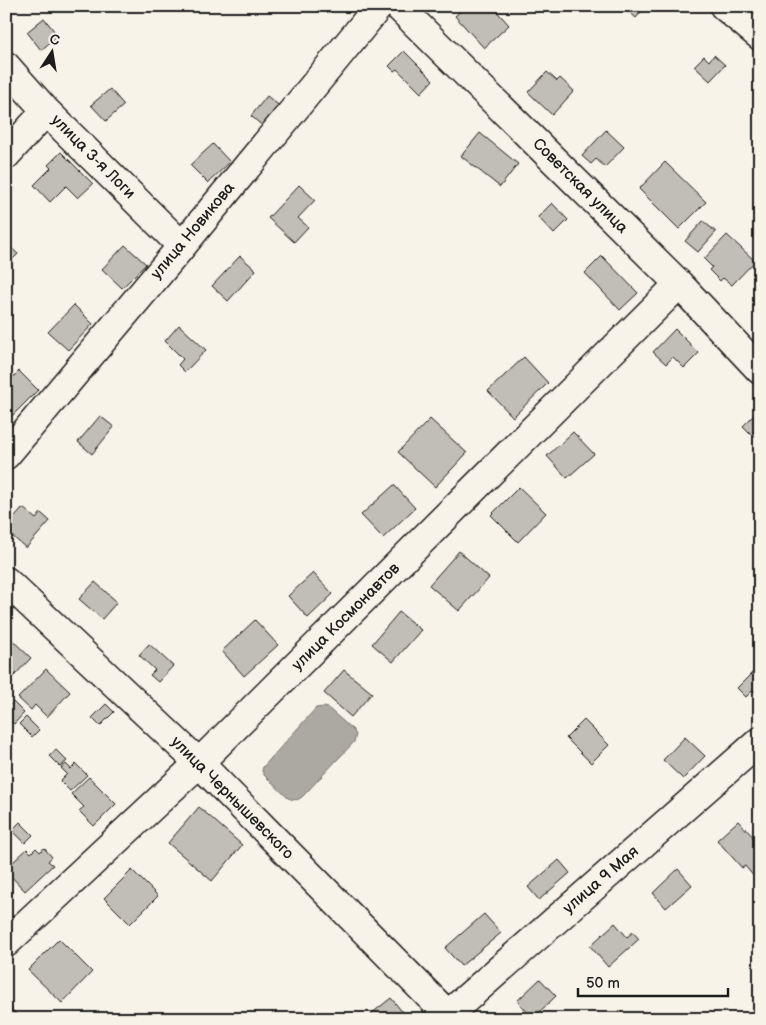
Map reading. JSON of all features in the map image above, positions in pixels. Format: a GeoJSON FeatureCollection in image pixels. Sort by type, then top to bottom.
{"type":"FeatureCollection","features":[{"type":"Feature","properties":{"kind":"street","name":"улица Новикова"},"geometry":{"type":"LineString","coordinates":[[6,455],[182,246],[379,6]]}},
{"type":"Feature","properties":{"kind":"street","name":"Советская улица"},"geometry":{"type":"LineString","coordinates":[[398,6],[679,284],[760,370]]}},
{"type":"Feature","properties":{"kind":"street"},"geometry":{"type":"LineString","coordinates":[[724,6],[760,36]]}},
{"type":"Feature","properties":{"kind":"street","name":"улица 3-я Логи"},"geometry":{"type":"LineString","coordinates":[[6,66],[46,111],[182,246]]}},
{"type":"Feature","properties":{"kind":"street"},"geometry":{"type":"LineString","coordinates":[[6,155],[46,111]]}},
{"type":"Feature","properties":{"kind":"street","name":"улица Космонавтов"},"geometry":{"type":"LineString","coordinates":[[6,943],[200,763],[679,284]]}},
{"type":"Feature","properties":{"kind":"street","name":"улица Чернышевского"},"geometry":{"type":"LineString","coordinates":[[6,581],[200,763],[448,1017]]}},
{"type":"Feature","properties":{"kind":"street","name":"улица 9 Мая"},"geometry":{"type":"LineString","coordinates":[[448,1017],[760,741]]}},
{"type":"Feature","properties":{"kind":"shaded area"},"geometry":{"type":"Polygon","coordinates":[[[316,708],[328,708],[353,730],[356,735],[354,742],[302,797],[295,800],[288,798],[264,775],[263,767],[316,708]]]}},
{"type":"Feature","properties":{"kind":"building"},"geometry":{"type":"Polygon","coordinates":[[[466,6],[492,6],[509,25],[484,48],[455,16],[466,6]]]}},
{"type":"Feature","properties":{"kind":"building"},"geometry":{"type":"Polygon","coordinates":[[[623,6],[646,6],[636,18],[623,6]]]}},
{"type":"Feature","properties":{"kind":"building"},"geometry":{"type":"Polygon","coordinates":[[[44,18],[58,36],[41,50],[27,32],[44,18]]]}},
{"type":"Feature","properties":{"kind":"building"},"geometry":{"type":"Polygon","coordinates":[[[404,51],[433,80],[421,93],[397,69],[394,71],[389,66],[404,51]]]}},
{"type":"Feature","properties":{"kind":"building"},"geometry":{"type":"Polygon","coordinates":[[[714,55],[725,65],[710,81],[694,66],[704,56],[709,61],[714,55]]]}},
{"type":"Feature","properties":{"kind":"building"},"geometry":{"type":"Polygon","coordinates":[[[547,72],[557,81],[560,78],[574,91],[552,115],[528,92],[547,72]]]}},
{"type":"Feature","properties":{"kind":"building"},"geometry":{"type":"Polygon","coordinates":[[[110,89],[124,105],[106,121],[91,105],[110,89]]]}},
{"type":"Feature","properties":{"kind":"building"},"geometry":{"type":"Polygon","coordinates":[[[267,96],[282,108],[265,128],[251,116],[267,96]]]}},
{"type":"Feature","properties":{"kind":"building"},"geometry":{"type":"Polygon","coordinates":[[[606,130],[624,147],[605,167],[596,159],[591,164],[582,156],[606,130]]]}},
{"type":"Feature","properties":{"kind":"building"},"geometry":{"type":"Polygon","coordinates":[[[480,133],[518,164],[500,187],[461,156],[480,133]]]}},
{"type":"Feature","properties":{"kind":"building"},"geometry":{"type":"Polygon","coordinates":[[[213,144],[230,162],[208,183],[190,165],[213,144]]]}},
{"type":"Feature","properties":{"kind":"building"},"geometry":{"type":"Polygon","coordinates":[[[61,152],[93,184],[78,198],[66,186],[50,202],[34,185],[51,168],[48,165],[61,152]]]}},
{"type":"Feature","properties":{"kind":"building"},"geometry":{"type":"Polygon","coordinates":[[[665,162],[706,202],[679,229],[639,189],[665,162]]]}},
{"type":"Feature","properties":{"kind":"building"},"geometry":{"type":"Polygon","coordinates":[[[299,185],[315,200],[298,218],[308,227],[294,242],[268,218],[299,185]]]}},
{"type":"Feature","properties":{"kind":"building"},"geometry":{"type":"Polygon","coordinates":[[[552,203],[568,220],[554,234],[538,217],[552,203]]]}},
{"type":"Feature","properties":{"kind":"building"},"geometry":{"type":"Polygon","coordinates":[[[703,221],[716,232],[698,252],[685,241],[703,221]]]}},
{"type":"Feature","properties":{"kind":"building"},"geometry":{"type":"Polygon","coordinates":[[[727,235],[755,261],[732,285],[723,278],[720,281],[709,270],[712,267],[704,259],[727,235]]]}},
{"type":"Feature","properties":{"kind":"building"},"geometry":{"type":"Polygon","coordinates":[[[6,243],[18,254],[6,266],[6,243]]]}},
{"type":"Feature","properties":{"kind":"building"},"geometry":{"type":"Polygon","coordinates":[[[125,245],[146,264],[122,288],[102,269],[125,245]]]}},
{"type":"Feature","properties":{"kind":"building"},"geometry":{"type":"Polygon","coordinates":[[[240,256],[256,270],[228,301],[212,286],[240,256]]]}},
{"type":"Feature","properties":{"kind":"building"},"geometry":{"type":"Polygon","coordinates":[[[602,256],[638,293],[620,310],[585,273],[602,256]]]}},
{"type":"Feature","properties":{"kind":"building"},"geometry":{"type":"Polygon","coordinates":[[[74,305],[93,324],[68,350],[48,332],[74,305]]]}},
{"type":"Feature","properties":{"kind":"building"},"geometry":{"type":"Polygon","coordinates":[[[179,325],[206,350],[185,372],[178,365],[183,359],[165,341],[179,325]]]}},
{"type":"Feature","properties":{"kind":"building"},"geometry":{"type":"Polygon","coordinates":[[[675,329],[699,353],[684,368],[673,357],[666,364],[653,352],[675,329]]]}},
{"type":"Feature","properties":{"kind":"building"},"geometry":{"type":"Polygon","coordinates":[[[524,357],[548,383],[513,417],[488,391],[524,357]]]}},
{"type":"Feature","properties":{"kind":"building"},"geometry":{"type":"Polygon","coordinates":[[[19,371],[38,390],[12,416],[6,411],[6,384],[19,371]]]}},
{"type":"Feature","properties":{"kind":"building"},"geometry":{"type":"Polygon","coordinates":[[[757,412],[760,415],[760,443],[743,426],[757,412]]]}},
{"type":"Feature","properties":{"kind":"building"},"geometry":{"type":"Polygon","coordinates":[[[100,416],[114,427],[92,454],[78,442],[100,416]]]}},
{"type":"Feature","properties":{"kind":"building"},"geometry":{"type":"Polygon","coordinates":[[[430,419],[467,453],[435,487],[398,452],[430,419]]]}},
{"type":"Feature","properties":{"kind":"building"},"geometry":{"type":"Polygon","coordinates":[[[573,432],[594,454],[567,478],[547,456],[573,432]]]}},
{"type":"Feature","properties":{"kind":"building"},"geometry":{"type":"Polygon","coordinates":[[[394,485],[415,508],[383,538],[361,515],[394,485]]]}},
{"type":"Feature","properties":{"kind":"building"},"geometry":{"type":"Polygon","coordinates":[[[519,487],[546,513],[518,542],[491,515],[519,487]]]}},
{"type":"Feature","properties":{"kind":"building"},"geometry":{"type":"Polygon","coordinates":[[[23,508],[36,519],[41,513],[50,521],[26,548],[6,531],[6,527],[23,508]]]}},
{"type":"Feature","properties":{"kind":"building"},"geometry":{"type":"Polygon","coordinates":[[[459,551],[489,578],[459,611],[429,585],[459,551]]]}},
{"type":"Feature","properties":{"kind":"building"},"geometry":{"type":"Polygon","coordinates":[[[313,573],[333,594],[308,618],[288,596],[313,573]]]}},
{"type":"Feature","properties":{"kind":"building"},"geometry":{"type":"Polygon","coordinates":[[[95,582],[117,602],[102,619],[79,599],[95,582]]]}},
{"type":"Feature","properties":{"kind":"building"},"geometry":{"type":"Polygon","coordinates":[[[399,612],[421,630],[393,662],[372,644],[399,612]]]}},
{"type":"Feature","properties":{"kind":"building"},"geometry":{"type":"Polygon","coordinates":[[[255,620],[278,645],[244,676],[222,651],[255,620]]]}},
{"type":"Feature","properties":{"kind":"building"},"geometry":{"type":"Polygon","coordinates":[[[9,637],[31,658],[13,677],[6,671],[6,640],[9,637]]]}},
{"type":"Feature","properties":{"kind":"building"},"geometry":{"type":"Polygon","coordinates":[[[149,644],[173,666],[158,682],[150,675],[155,670],[139,655],[149,644]]]}},
{"type":"Feature","properties":{"kind":"building"},"geometry":{"type":"Polygon","coordinates":[[[758,667],[760,669],[760,697],[753,690],[746,697],[737,688],[758,667]]]}},
{"type":"Feature","properties":{"kind":"building"},"geometry":{"type":"Polygon","coordinates":[[[46,669],[70,692],[47,717],[35,705],[31,710],[18,698],[46,669]]]}},
{"type":"Feature","properties":{"kind":"building"},"geometry":{"type":"Polygon","coordinates":[[[344,670],[372,693],[351,717],[324,693],[344,670]]]}},
{"type":"Feature","properties":{"kind":"building"},"geometry":{"type":"Polygon","coordinates":[[[13,702],[24,713],[14,724],[6,717],[6,709],[13,702]]]}},
{"type":"Feature","properties":{"kind":"building"},"geometry":{"type":"Polygon","coordinates":[[[106,704],[114,712],[100,726],[92,718],[106,704]]]}},
{"type":"Feature","properties":{"kind":"building"},"geometry":{"type":"Polygon","coordinates":[[[26,717],[39,730],[32,737],[19,724],[26,717]]]}},
{"type":"Feature","properties":{"kind":"building"},"geometry":{"type":"Polygon","coordinates":[[[584,720],[609,745],[591,763],[566,738],[584,720]]]}},
{"type":"Feature","properties":{"kind":"building"},"geometry":{"type":"Polygon","coordinates":[[[685,737],[705,756],[683,779],[663,760],[685,737]]]}},
{"type":"Feature","properties":{"kind":"building"},"geometry":{"type":"Polygon","coordinates":[[[56,750],[67,761],[60,767],[49,756],[56,750]]]}},
{"type":"Feature","properties":{"kind":"building"},"geometry":{"type":"Polygon","coordinates":[[[66,764],[71,769],[76,764],[87,775],[70,791],[60,781],[67,774],[61,768],[66,764]]]}},
{"type":"Feature","properties":{"kind":"building"},"geometry":{"type":"Polygon","coordinates":[[[89,777],[116,804],[94,826],[79,811],[84,807],[71,794],[89,777]]]}},
{"type":"Feature","properties":{"kind":"building"},"geometry":{"type":"Polygon","coordinates":[[[199,807],[242,845],[212,881],[168,843],[199,807]]]}},
{"type":"Feature","properties":{"kind":"building"},"geometry":{"type":"Polygon","coordinates":[[[738,821],[760,844],[760,876],[756,879],[745,866],[742,868],[717,840],[738,821]]]}},
{"type":"Feature","properties":{"kind":"building"},"geometry":{"type":"Polygon","coordinates":[[[20,822],[33,835],[25,843],[12,830],[20,822]]]}},
{"type":"Feature","properties":{"kind":"building"},"geometry":{"type":"Polygon","coordinates":[[[36,848],[40,852],[44,848],[52,857],[48,861],[53,865],[25,891],[6,871],[8,868],[6,866],[6,859],[9,857],[13,862],[27,849],[31,853],[36,848]]]}},
{"type":"Feature","properties":{"kind":"building"},"geometry":{"type":"Polygon","coordinates":[[[559,860],[570,873],[539,900],[528,887],[559,860]]]}},
{"type":"Feature","properties":{"kind":"building"},"geometry":{"type":"Polygon","coordinates":[[[678,869],[692,885],[666,908],[653,893],[678,869]]]}},
{"type":"Feature","properties":{"kind":"building"},"geometry":{"type":"Polygon","coordinates":[[[132,870],[158,896],[130,924],[104,898],[132,870]]]}},
{"type":"Feature","properties":{"kind":"building"},"geometry":{"type":"Polygon","coordinates":[[[484,914],[501,933],[461,966],[445,948],[484,914]]]}},
{"type":"Feature","properties":{"kind":"building"},"geometry":{"type":"Polygon","coordinates":[[[615,923],[627,937],[633,932],[639,939],[608,967],[590,946],[615,923]]]}},
{"type":"Feature","properties":{"kind":"building"},"geometry":{"type":"Polygon","coordinates":[[[59,939],[92,972],[62,1003],[28,970],[59,939]]]}},
{"type":"Feature","properties":{"kind":"building"},"geometry":{"type":"Polygon","coordinates":[[[540,979],[556,996],[533,1018],[517,1001],[540,979]]]}},
{"type":"Feature","properties":{"kind":"building"},"geometry":{"type":"Polygon","coordinates":[[[391,998],[404,1014],[399,1019],[375,1019],[371,1014],[391,998]]]}},
{"type":"Feature","properties":{"kind":"building"},"geometry":{"type":"Polygon","coordinates":[[[6,1003],[20,1019],[6,1019],[6,1003]]]}}]}
